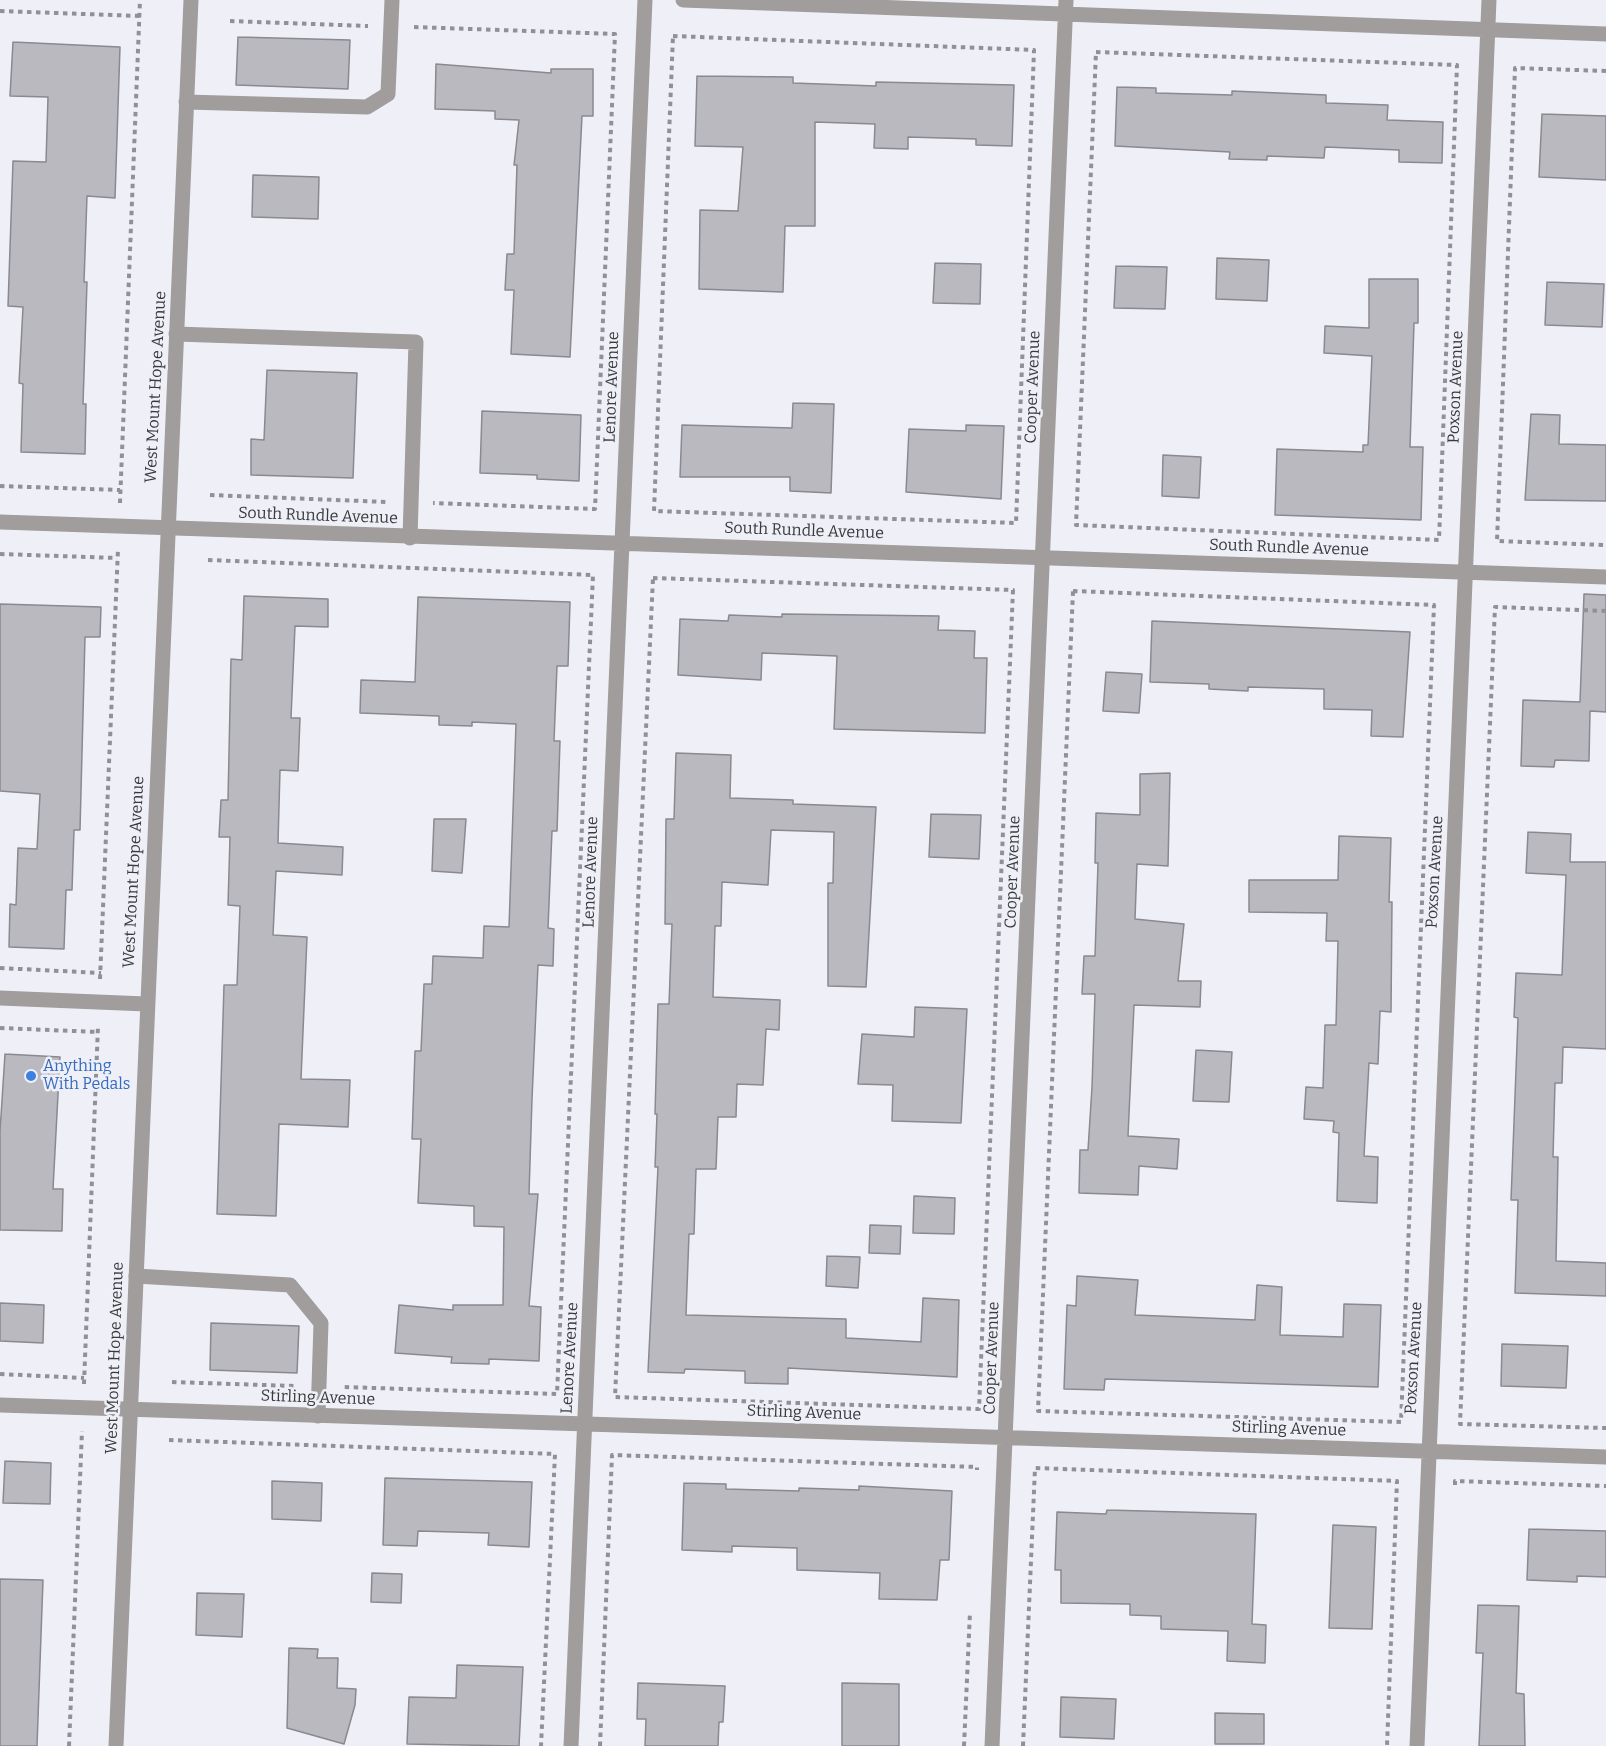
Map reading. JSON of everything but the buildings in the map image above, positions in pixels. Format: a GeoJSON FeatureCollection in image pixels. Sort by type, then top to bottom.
{"type":"FeatureCollection","features":[{"type":"Feature","properties":{"kind":"street","name":"West Mount Hope Avenue"},"geometry":{"type":"LineString","coordinates":[[116,1746],[146,1004],[191,0]]}},
{"type":"Feature","properties":{"kind":"street"},"geometry":{"type":"LineString","coordinates":[[186,102],[366,107],[388,94],[392,0]]}},
{"type":"Feature","properties":{"kind":"street","name":"Lenore Avenue"},"geometry":{"type":"LineString","coordinates":[[571,1746],[645,0]]}},
{"type":"Feature","properties":{"kind":"street"},"geometry":{"type":"LineString","coordinates":[[683,0],[1066,6],[1488,30],[1606,34]]}},
{"type":"Feature","properties":{"kind":"street","name":"Poxson Avenue"},"geometry":{"type":"LineString","coordinates":[[1417,1746],[1489,0]]}},
{"type":"Feature","properties":{"kind":"street","name":"Cooper Avenue"},"geometry":{"type":"LineString","coordinates":[[992,1746],[1007,1438],[1066,6]]}},
{"type":"Feature","properties":{"kind":"street"},"geometry":{"type":"LineString","coordinates":[[176,334],[416,342],[410,538]]}},
{"type":"Feature","properties":{"kind":"street","name":"South Rundle Avenue"},"geometry":{"type":"LineString","coordinates":[[0,522],[410,538],[623,542],[1606,577]]}},
{"type":"Feature","properties":{"kind":"street"},"geometry":{"type":"LineString","coordinates":[[0,998],[146,1004]]}},
{"type":"Feature","properties":{"kind":"street"},"geometry":{"type":"LineString","coordinates":[[136,1276],[290,1285],[321,1323],[318,1416]]}},
{"type":"Feature","properties":{"kind":"street","name":"Stirling Avenue"},"geometry":{"type":"LineString","coordinates":[[0,1405],[1606,1457]]}},
{"type":"Feature","properties":{"kind":"path"},"geometry":{"type":"LineString","coordinates":[[69,1746],[140,0]]}},
{"type":"Feature","properties":{"kind":"path"},"geometry":{"type":"LineString","coordinates":[[0,11],[140,16]]}},
{"type":"Feature","properties":{"kind":"path"},"geometry":{"type":"LineString","coordinates":[[210,495],[595,509],[615,34],[230,21]]}},
{"type":"Feature","properties":{"kind":"path"},"geometry":{"type":"LineString","coordinates":[[673,36],[1034,50],[1016,523],[654,511],[673,36]]}},
{"type":"Feature","properties":{"kind":"path"},"geometry":{"type":"LineString","coordinates":[[1096,52],[1457,65],[1438,540],[1076,525],[1096,52]]}},
{"type":"Feature","properties":{"kind":"path"},"geometry":{"type":"LineString","coordinates":[[1606,71],[1515,68],[1497,541],[1606,546]]}},
{"type":"Feature","properties":{"kind":"path"},"geometry":{"type":"LineString","coordinates":[[0,486],[120,490]]}},
{"type":"Feature","properties":{"kind":"path"},"geometry":{"type":"LineString","coordinates":[[0,554],[117,558]]}},
{"type":"Feature","properties":{"kind":"path"},"geometry":{"type":"LineString","coordinates":[[172,1382],[557,1394],[593,575],[208,560]]}},
{"type":"Feature","properties":{"kind":"path"},"geometry":{"type":"LineString","coordinates":[[652,578],[1013,590],[979,1409],[615,1397],[652,578]]}},
{"type":"Feature","properties":{"kind":"path"},"geometry":{"type":"LineString","coordinates":[[1073,591],[1434,604],[1401,1422],[1038,1411],[1073,591]]}},
{"type":"Feature","properties":{"kind":"path"},"geometry":{"type":"LineString","coordinates":[[1606,611],[1495,607],[1460,1424],[1606,1428]]}},
{"type":"Feature","properties":{"kind":"path"},"geometry":{"type":"LineString","coordinates":[[0,968],[101,973]]}},
{"type":"Feature","properties":{"kind":"path"},"geometry":{"type":"LineString","coordinates":[[0,1028],[98,1032]]}},
{"type":"Feature","properties":{"kind":"path"},"geometry":{"type":"LineString","coordinates":[[0,1374],[84,1378]]}},
{"type":"Feature","properties":{"kind":"path"},"geometry":{"type":"LineString","coordinates":[[169,1440],[555,1454],[541,1746]]}},
{"type":"Feature","properties":{"kind":"path"},"geometry":{"type":"LineString","coordinates":[[600,1746],[612,1455],[977,1467],[977,1478]]}},
{"type":"Feature","properties":{"kind":"path"},"geometry":{"type":"LineString","coordinates":[[1023,1746],[1035,1468],[1398,1480],[1387,1746]]}},
{"type":"Feature","properties":{"kind":"path"},"geometry":{"type":"LineString","coordinates":[[1455,1493],[1455,1481],[1606,1486]]}},
{"type":"Feature","properties":{"kind":"path"},"geometry":{"type":"LineString","coordinates":[[964,1746],[971,1606]]}},
{"type":"Feature","properties":{"kind":"place","name":"Anything With Pedals"},"geometry":{"type":"Point","coordinates":[31,1076]}}]}
